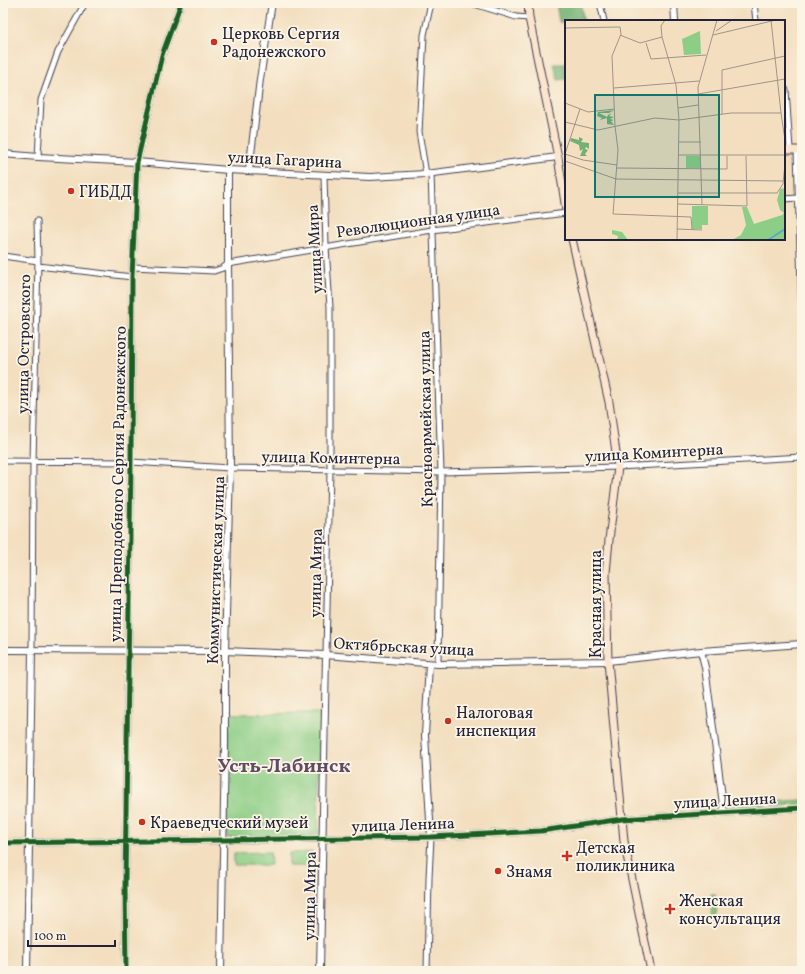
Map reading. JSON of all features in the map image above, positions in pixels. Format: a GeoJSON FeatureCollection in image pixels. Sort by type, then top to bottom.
{"type":"FeatureCollection","features":[{"type":"Feature","properties":{"kind":"main road"},"geometry":{"type":"LineString","coordinates":[[528,3],[529,18],[558,157],[565,203]]}},
{"type":"Feature","properties":{"kind":"main road","name":"улица Гагарина"},"geometry":{"type":"LineString","coordinates":[[558,157],[565,157]]}},
{"type":"Feature","properties":{"kind":"main road","name":"Красная улица"},"geometry":{"type":"LineString","coordinates":[[572,240],[609,402],[618,468],[606,573],[608,661],[624,841],[651,971]]}},
{"type":"Feature","properties":{"kind":"street"},"geometry":{"type":"LineString","coordinates":[[38,157],[41,100],[58,52],[85,3]]}},
{"type":"Feature","properties":{"kind":"street","name":"улица Преподобного Сергия Радонежского"},"geometry":{"type":"LineString","coordinates":[[126,971],[132,276],[137,162],[162,56],[181,3]]}},
{"type":"Feature","properties":{"kind":"street"},"geometry":{"type":"LineString","coordinates":[[249,171],[260,79],[272,3]]}},
{"type":"Feature","properties":{"kind":"street","name":"Красноармейская улица"},"geometry":{"type":"LineString","coordinates":[[431,3],[424,35],[419,132],[429,174],[441,472],[438,664]]}},
{"type":"Feature","properties":{"kind":"street"},"geometry":{"type":"LineString","coordinates":[[471,3],[516,17],[529,18]]}},
{"type":"Feature","properties":{"kind":"street"},"geometry":{"type":"LineString","coordinates":[[600,3],[604,20]]}},
{"type":"Feature","properties":{"kind":"street"},"geometry":{"type":"LineString","coordinates":[[674,3],[675,20]]}},
{"type":"Feature","properties":{"kind":"street"},"geometry":{"type":"LineString","coordinates":[[756,20],[754,3],[757,3]]}},
{"type":"Feature","properties":{"kind":"street"},"geometry":{"type":"LineString","coordinates":[[785,90],[798,198],[802,321]]}},
{"type":"Feature","properties":{"kind":"street","name":"улица Гагарина"},"geometry":{"type":"LineString","coordinates":[[3,154],[137,162],[228,170],[370,177],[429,174],[558,157]]}},
{"type":"Feature","properties":{"kind":"street","name":"Коммунистическая улица"},"geometry":{"type":"LineString","coordinates":[[221,971],[225,651],[230,468],[228,170]]}},
{"type":"Feature","properties":{"kind":"street","name":"улица Мира"},"geometry":{"type":"LineString","coordinates":[[320,971],[330,470],[330,307],[326,246],[324,175]]}},
{"type":"Feature","properties":{"kind":"street"},"geometry":{"type":"LineString","coordinates":[[785,199],[798,198]]}},
{"type":"Feature","properties":{"kind":"street","name":"Революционная улица"},"geometry":{"type":"LineString","coordinates":[[133,267],[214,271],[224,268],[228,264],[326,246],[432,230],[565,213]]}},
{"type":"Feature","properties":{"kind":"street","name":"улица Островского"},"geometry":{"type":"LineString","coordinates":[[27,971],[32,650],[33,461],[38,264],[37,221]]}},
{"type":"Feature","properties":{"kind":"street"},"geometry":{"type":"LineString","coordinates":[[3,256],[38,264],[132,276]]}},
{"type":"Feature","properties":{"kind":"street","name":"улица Коминтерна"},"geometry":{"type":"LineString","coordinates":[[3,461],[131,462],[230,468],[441,472],[618,468],[802,457]]}},
{"type":"Feature","properties":{"kind":"street","name":"Октябрьская улица"},"geometry":{"type":"LineString","coordinates":[[3,650],[225,651],[438,664],[608,661],[701,651],[802,644]]}},
{"type":"Feature","properties":{"kind":"street"},"geometry":{"type":"LineString","coordinates":[[701,651],[705,667],[724,812]]}},
{"type":"Feature","properties":{"kind":"street"},"geometry":{"type":"LineString","coordinates":[[427,971],[431,837],[425,735],[429,664]]}},
{"type":"Feature","properties":{"kind":"street","name":"улица Ленина"},"geometry":{"type":"LineString","coordinates":[[3,843],[431,837],[541,831],[622,819],[802,808]]}},
{"type":"Feature","properties":{"kind":"green space"},"geometry":{"type":"Polygon","coordinates":[[[556,3],[581,3],[583,20],[565,20],[565,23],[559,22],[556,3]]]}},
{"type":"Feature","properties":{"kind":"green space"},"geometry":{"type":"Polygon","coordinates":[[[554,64],[565,64],[565,79],[558,80],[554,64]]]}},
{"type":"Feature","properties":{"kind":"green space"},"geometry":{"type":"Polygon","coordinates":[[[320,713],[318,835],[227,838],[228,714],[320,713]]]}},
{"type":"Feature","properties":{"kind":"green space"},"geometry":{"type":"Polygon","coordinates":[[[802,800],[802,804],[773,806],[772,802],[802,800]]]}},
{"type":"Feature","properties":{"kind":"green space"},"geometry":{"type":"Polygon","coordinates":[[[765,803],[765,807],[733,810],[730,806],[765,803]]]}},
{"type":"Feature","properties":{"kind":"green space"},"geometry":{"type":"Polygon","coordinates":[[[270,852],[271,865],[234,865],[234,853],[270,852]]]}},
{"type":"Feature","properties":{"kind":"green space"},"geometry":{"type":"Polygon","coordinates":[[[313,852],[313,866],[289,866],[289,853],[313,852]]]}},
{"type":"Feature","properties":{"kind":"green space"},"geometry":{"type":"Polygon","coordinates":[[[711,894],[715,894],[717,920],[713,920],[711,894]]]}},
{"type":"Feature","properties":{"kind":"cycle path"},"geometry":{"type":"LineString","coordinates":[[126,971],[125,884],[132,277],[137,162],[162,55],[181,3]]}},
{"type":"Feature","properties":{"kind":"cycle path"},"geometry":{"type":"LineString","coordinates":[[3,843],[431,837],[541,831],[622,819],[802,808]]}},
{"type":"Feature","properties":{"kind":"place","name":"Церковь Сергия Радонежского"},"geometry":{"type":"Point","coordinates":[214,42]}},
{"type":"Feature","properties":{"kind":"place","name":"ГИБДД"},"geometry":{"type":"Point","coordinates":[71,191]}},
{"type":"Feature","properties":{"kind":"place","name":"Налоговая инспекция"},"geometry":{"type":"Point","coordinates":[448,721]}},
{"type":"Feature","properties":{"kind":"place","name":"Краеведческий музей"},"geometry":{"type":"Point","coordinates":[142,822]}},
{"type":"Feature","properties":{"kind":"place","name":"Детская поликлиника"},"geometry":{"type":"Point","coordinates":[567,856]}},
{"type":"Feature","properties":{"kind":"place","name":"Знамя"},"geometry":{"type":"Point","coordinates":[498,871]}},
{"type":"Feature","properties":{"kind":"place","name":"Женская консультация"},"geometry":{"type":"Point","coordinates":[670,909]}},
{"type":"Feature","properties":{"kind":"district","name":"Усть-Лабинск"},"geometry":{"type":"Point","coordinates":[284,765]}}]}
